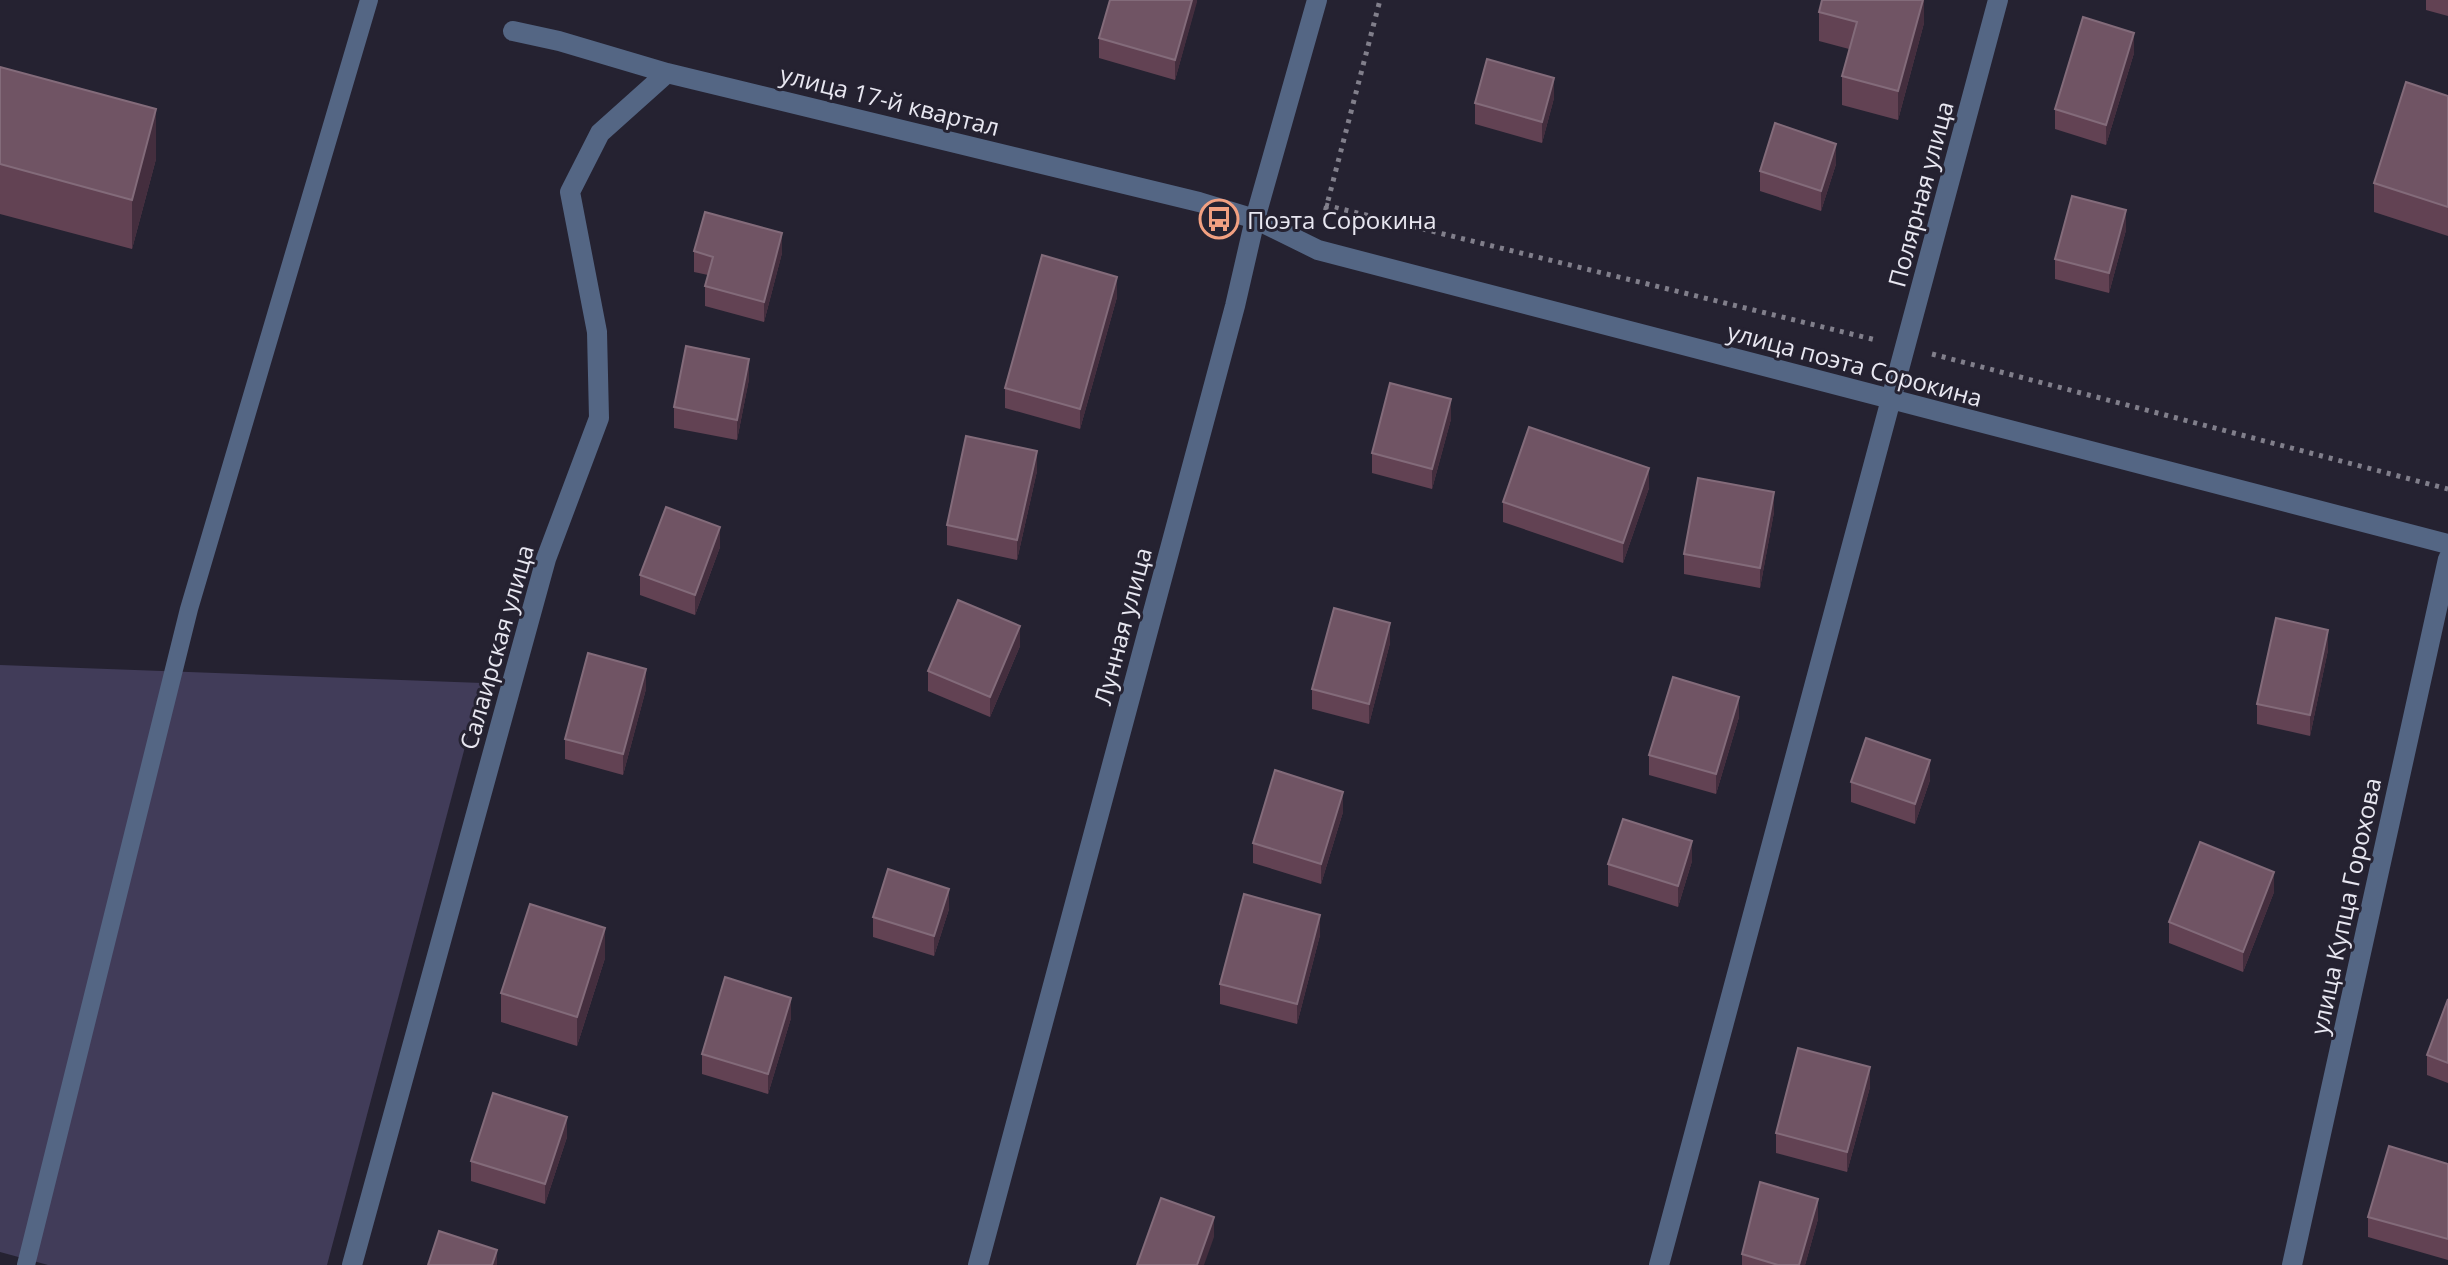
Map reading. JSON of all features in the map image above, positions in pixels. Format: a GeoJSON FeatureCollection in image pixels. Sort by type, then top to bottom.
{"type":"FeatureCollection","features":[{"type":"Feature","properties":{"kind":"street","name":"Лунная улица"},"geometry":{"type":"LineString","coordinates":[[978,1265],[1231,321],[1255,219],[1317,0]]}},
{"type":"Feature","properties":{"kind":"street","name":"Полярная улица"},"geometry":{"type":"LineString","coordinates":[[1659,1265],[1998,0]]}},
{"type":"Feature","properties":{"kind":"street","name":"улица 17-й квартал"},"geometry":{"type":"LineString","coordinates":[[513,31],[559,41],[667,73],[1199,202],[1255,219]]}},
{"type":"Feature","properties":{"kind":"street","name":"Салаирская улица"},"geometry":{"type":"LineString","coordinates":[[352,1265],[546,559],[599,418],[597,332],[570,192],[600,133],[667,73]]}},
{"type":"Feature","properties":{"kind":"street","name":"улица поэта Сорокина"},"geometry":{"type":"LineString","coordinates":[[1255,219],[1318,250],[2448,544]]}},
{"type":"Feature","properties":{"kind":"street","name":"улица Купца Горохова"},"geometry":{"type":"LineString","coordinates":[[2292,1265],[2448,559]]}},
{"type":"Feature","properties":{"kind":"lane"},"geometry":{"type":"LineString","coordinates":[[26,1265],[189,609],[369,0]]}},
{"type":"Feature","properties":{"kind":"path"},"geometry":{"type":"LineString","coordinates":[[1318,250],[1325,205],[1380,0]]}},
{"type":"Feature","properties":{"kind":"shaded area"},"geometry":{"type":"Polygon","coordinates":[[[0,665],[482,683],[327,1265],[48,1265],[0,1252],[0,665]]]}},
{"type":"Feature","properties":{"kind":"building"},"geometry":{"type":"Polygon","coordinates":[[[1110,0],[1192,0],[1175,60],[1099,38],[1110,0]]]}},
{"type":"Feature","properties":{"kind":"building"},"geometry":{"type":"Polygon","coordinates":[[[1822,0],[1923,0],[1898,91],[1842,76],[1857,22],[1819,12],[1822,0]]]}},
{"type":"Feature","properties":{"kind":"building"},"geometry":{"type":"Polygon","coordinates":[[[2083,17],[2134,33],[2106,125],[2055,109],[2083,17]]]}},
{"type":"Feature","properties":{"kind":"building"},"geometry":{"type":"Polygon","coordinates":[[[1487,59],[1554,78],[1542,122],[1475,103],[1487,59]]]}},
{"type":"Feature","properties":{"kind":"building"},"geometry":{"type":"Polygon","coordinates":[[[0,67],[156,109],[132,200],[0,164],[0,67]]]}},
{"type":"Feature","properties":{"kind":"building"},"geometry":{"type":"Polygon","coordinates":[[[2406,82],[2448,96],[2448,207],[2374,183],[2406,82]]]}},
{"type":"Feature","properties":{"kind":"building"},"geometry":{"type":"Polygon","coordinates":[[[1775,123],[1836,144],[1821,191],[1760,171],[1775,123]]]}},
{"type":"Feature","properties":{"kind":"building"},"geometry":{"type":"Polygon","coordinates":[[[2072,196],[2126,210],[2109,273],[2055,259],[2072,196]]]}},
{"type":"Feature","properties":{"kind":"building"},"geometry":{"type":"Polygon","coordinates":[[[705,212],[782,233],[764,302],[705,286],[713,257],[694,251],[705,212]]]}},
{"type":"Feature","properties":{"kind":"building"},"geometry":{"type":"Polygon","coordinates":[[[1042,255],[1117,277],[1080,409],[1005,388],[1042,255]]]}},
{"type":"Feature","properties":{"kind":"building"},"geometry":{"type":"Polygon","coordinates":[[[686,346],[749,359],[737,420],[674,407],[686,346]]]}},
{"type":"Feature","properties":{"kind":"building"},"geometry":{"type":"Polygon","coordinates":[[[1390,383],[1451,399],[1432,469],[1372,453],[1390,383]]]}},
{"type":"Feature","properties":{"kind":"building"},"geometry":{"type":"Polygon","coordinates":[[[1529,427],[1649,468],[1623,543],[1503,502],[1529,427]]]}},
{"type":"Feature","properties":{"kind":"building"},"geometry":{"type":"Polygon","coordinates":[[[966,436],[1037,451],[1017,540],[947,525],[966,436]]]}},
{"type":"Feature","properties":{"kind":"building"},"geometry":{"type":"Polygon","coordinates":[[[1698,478],[1774,492],[1760,568],[1684,554],[1698,478]]]}},
{"type":"Feature","properties":{"kind":"building"},"geometry":{"type":"Polygon","coordinates":[[[666,507],[720,527],[695,595],[640,575],[666,507]]]}},
{"type":"Feature","properties":{"kind":"building"},"geometry":{"type":"Polygon","coordinates":[[[958,600],[1020,626],[990,697],[928,671],[958,600]]]}},
{"type":"Feature","properties":{"kind":"building"},"geometry":{"type":"Polygon","coordinates":[[[1334,608],[1390,623],[1369,704],[1312,689],[1334,608]]]}},
{"type":"Feature","properties":{"kind":"building"},"geometry":{"type":"Polygon","coordinates":[[[2276,618],[2328,630],[2310,715],[2257,704],[2276,618]]]}},
{"type":"Feature","properties":{"kind":"building"},"geometry":{"type":"Polygon","coordinates":[[[588,653],[646,669],[623,754],[565,739],[588,653]]]}},
{"type":"Feature","properties":{"kind":"building"},"geometry":{"type":"Polygon","coordinates":[[[1673,677],[1739,697],[1716,774],[1649,755],[1673,677]]]}},
{"type":"Feature","properties":{"kind":"building"},"geometry":{"type":"Polygon","coordinates":[[[1866,738],[1930,760],[1915,804],[1851,782],[1866,738]]]}},
{"type":"Feature","properties":{"kind":"building"},"geometry":{"type":"Polygon","coordinates":[[[1275,770],[1343,792],[1321,864],[1253,843],[1275,770]]]}},
{"type":"Feature","properties":{"kind":"building"},"geometry":{"type":"Polygon","coordinates":[[[1623,819],[1692,841],[1678,886],[1608,864],[1623,819]]]}},
{"type":"Feature","properties":{"kind":"building"},"geometry":{"type":"Polygon","coordinates":[[[2200,842],[2274,872],[2243,952],[2169,922],[2200,842]]]}},
{"type":"Feature","properties":{"kind":"building"},"geometry":{"type":"Polygon","coordinates":[[[888,869],[949,889],[934,936],[873,917],[888,869]]]}},
{"type":"Feature","properties":{"kind":"building"},"geometry":{"type":"Polygon","coordinates":[[[1244,894],[1320,915],[1297,1004],[1220,984],[1244,894]]]}},
{"type":"Feature","properties":{"kind":"building"},"geometry":{"type":"Polygon","coordinates":[[[530,904],[605,928],[577,1017],[501,993],[530,904]]]}},
{"type":"Feature","properties":{"kind":"building"},"geometry":{"type":"Polygon","coordinates":[[[725,977],[791,998],[768,1074],[702,1054],[725,977]]]}},
{"type":"Feature","properties":{"kind":"building"},"geometry":{"type":"Polygon","coordinates":[[[2448,999],[2448,1063],[2427,1055],[2448,999]]]}},
{"type":"Feature","properties":{"kind":"building"},"geometry":{"type":"Polygon","coordinates":[[[1798,1048],[1870,1067],[1847,1152],[1776,1133],[1798,1048]]]}},
{"type":"Feature","properties":{"kind":"building"},"geometry":{"type":"Polygon","coordinates":[[[493,1093],[567,1117],[545,1184],[471,1161],[493,1093]]]}},
{"type":"Feature","properties":{"kind":"building"},"geometry":{"type":"Polygon","coordinates":[[[2389,1146],[2448,1164],[2448,1239],[2368,1217],[2389,1146]]]}},
{"type":"Feature","properties":{"kind":"building"},"geometry":{"type":"Polygon","coordinates":[[[1760,1182],[1818,1199],[1799,1265],[1778,1265],[1742,1254],[1760,1182]]]}},
{"type":"Feature","properties":{"kind":"building"},"geometry":{"type":"Polygon","coordinates":[[[1161,1198],[1214,1217],[1197,1265],[1137,1265],[1161,1198]]]}},
{"type":"Feature","properties":{"kind":"building"},"geometry":{"type":"Polygon","coordinates":[[[439,1231],[497,1250],[492,1265],[428,1265],[439,1231]]]}},
{"type":"Feature","properties":{"kind":"place","name":"Поэта Сорокина"},"geometry":{"type":"Point","coordinates":[1219,219]}}]}
